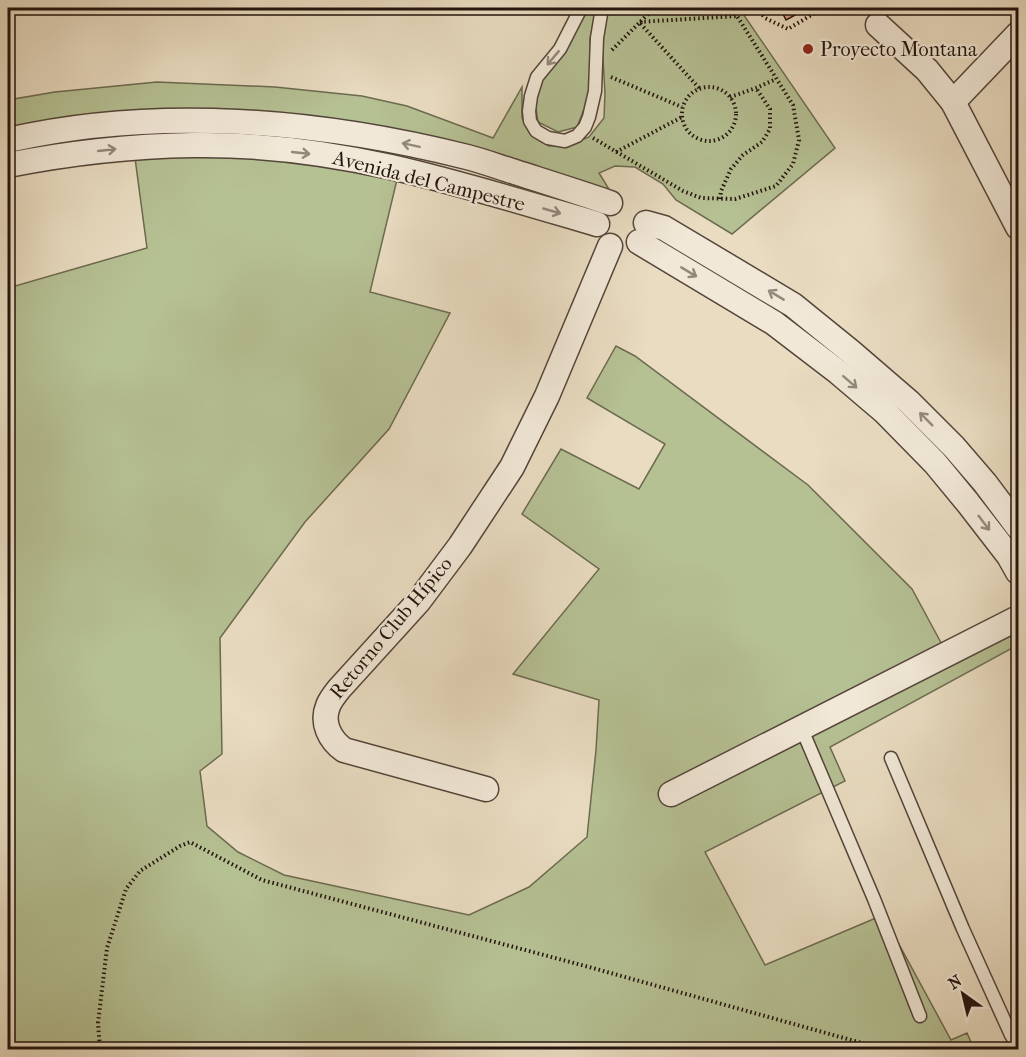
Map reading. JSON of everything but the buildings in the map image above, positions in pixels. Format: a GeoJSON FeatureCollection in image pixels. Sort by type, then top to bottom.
{"type":"FeatureCollection","features":[{"type":"Feature","properties":{"kind":"street"},"geometry":{"type":"LineString","coordinates":[[878,25],[927,70],[953,102],[1018,228]]}},
{"type":"Feature","properties":{"kind":"street"},"geometry":{"type":"LineString","coordinates":[[953,102],[1018,34]]}},
{"type":"Feature","properties":{"kind":"street","name":"Avenida del Campestre"},"geometry":{"type":"LineString","coordinates":[[8,140],[71,128],[138,121],[251,123],[327,130],[469,157],[610,203]]}},
{"type":"Feature","properties":{"kind":"street"},"geometry":{"type":"LineString","coordinates":[[71,128],[75,153]]}},
{"type":"Feature","properties":{"kind":"street","name":"Avenida del Campestre"},"geometry":{"type":"LineString","coordinates":[[8,165],[75,153],[123,148],[193,145],[249,147],[323,155],[390,167],[597,224]]}},
{"type":"Feature","properties":{"kind":"street"},"geometry":{"type":"LineString","coordinates":[[643,233],[645,215],[635,204],[620,200],[610,203],[600,213],[597,224],[599,236],[609,246],[627,249],[643,233],[664,228],[793,304],[909,402],[954,447],[1018,527]]}},
{"type":"Feature","properties":{"kind":"street"},"geometry":{"type":"LineString","coordinates":[[643,233],[774,323],[838,372],[885,412],[935,463],[968,502],[1009,556],[1018,572]]}},
{"type":"Feature","properties":{"kind":"street","name":"Retorno Club Hípico"},"geometry":{"type":"LineString","coordinates":[[486,789],[344,750],[328,733],[325,717],[328,704],[339,689],[418,602],[460,546],[512,467],[547,396],[609,246]]}},
{"type":"Feature","properties":{"kind":"street"},"geometry":{"type":"LineString","coordinates":[[935,463],[954,447]]}},
{"type":"Feature","properties":{"kind":"street"},"geometry":{"type":"LineString","coordinates":[[670,794],[1018,618]]}},
{"type":"Feature","properties":{"kind":"lane"},"geometry":{"type":"LineString","coordinates":[[581,8],[560,49],[537,77],[531,96],[530,121],[536,130],[548,138],[566,141],[577,136],[589,117],[595,91],[597,38],[602,8]]}},
{"type":"Feature","properties":{"kind":"lane"},"geometry":{"type":"LineString","coordinates":[[801,727],[856,855],[920,1016]]}},
{"type":"Feature","properties":{"kind":"lane"},"geometry":{"type":"LineString","coordinates":[[891,758],[963,929],[1018,1046]]}},
{"type":"Feature","properties":{"kind":"path"},"geometry":{"type":"LineString","coordinates":[[654,8],[600,62],[596,69],[604,75],[682,107]]}},
{"type":"Feature","properties":{"kind":"path"},"geometry":{"type":"LineString","coordinates":[[582,130],[589,137],[683,191],[701,198],[735,199],[776,186],[792,164],[799,140],[793,105],[737,16],[727,8]]}},
{"type":"Feature","properties":{"kind":"path"},"geometry":{"type":"LineString","coordinates":[[757,8],[765,18],[788,29],[823,8]]}},
{"type":"Feature","properties":{"kind":"path"},"geometry":{"type":"LineString","coordinates":[[639,22],[737,16]]}},
{"type":"Feature","properties":{"kind":"path"},"geometry":{"type":"LineString","coordinates":[[639,22],[699,88]]}},
{"type":"Feature","properties":{"kind":"path"},"geometry":{"type":"LineString","coordinates":[[730,98],[776,79]]}},
{"type":"Feature","properties":{"kind":"path"},"geometry":{"type":"LineString","coordinates":[[699,88],[716,88],[724,92],[734,105],[735,122],[724,136],[716,140],[697,139],[684,126],[682,107],[686,99],[699,88]]}},
{"type":"Feature","properties":{"kind":"path"},"geometry":{"type":"LineString","coordinates":[[720,199],[721,191],[731,170],[742,155],[762,142],[770,129],[770,109],[756,88]]}},
{"type":"Feature","properties":{"kind":"path"},"geometry":{"type":"LineString","coordinates":[[616,152],[682,117]]}},
{"type":"Feature","properties":{"kind":"path"},"geometry":{"type":"LineString","coordinates":[[100,1050],[99,1023],[106,948],[126,889],[140,872],[190,842],[262,880],[590,967],[887,1050]]}},
{"type":"Feature","properties":{"kind":"green space"},"geometry":{"type":"Polygon","coordinates":[[[576,8],[597,8],[590,39],[592,89],[577,127],[558,132],[538,122],[534,94],[576,8]]]}},
{"type":"Feature","properties":{"kind":"green space"},"geometry":{"type":"Polygon","coordinates":[[[607,8],[739,8],[835,148],[732,234],[676,200],[663,184],[635,167],[615,166],[599,173],[615,199],[340,129],[8,137],[8,100],[55,92],[157,82],[275,87],[362,96],[407,106],[493,138],[522,87],[522,118],[534,137],[549,146],[570,145],[589,137],[604,118],[603,32],[607,8]]]}},
{"type":"Feature","properties":{"kind":"green space"},"geometry":{"type":"Polygon","coordinates":[[[133,143],[401,163],[370,292],[450,313],[389,429],[305,522],[220,638],[222,754],[200,771],[207,826],[238,852],[284,875],[469,915],[529,887],[587,837],[599,700],[513,674],[599,569],[522,514],[561,449],[639,489],[665,444],[587,398],[616,346],[635,356],[808,485],[912,589],[945,650],[1018,606],[1018,645],[830,747],[845,781],[705,852],[765,965],[883,915],[951,1040],[967,1033],[974,1049],[8,1050],[8,288],[147,248],[133,143]]]}},
{"type":"Feature","properties":{"kind":"place","name":"Proyecto Montana"},"geometry":{"type":"Point","coordinates":[808,49]}}]}
